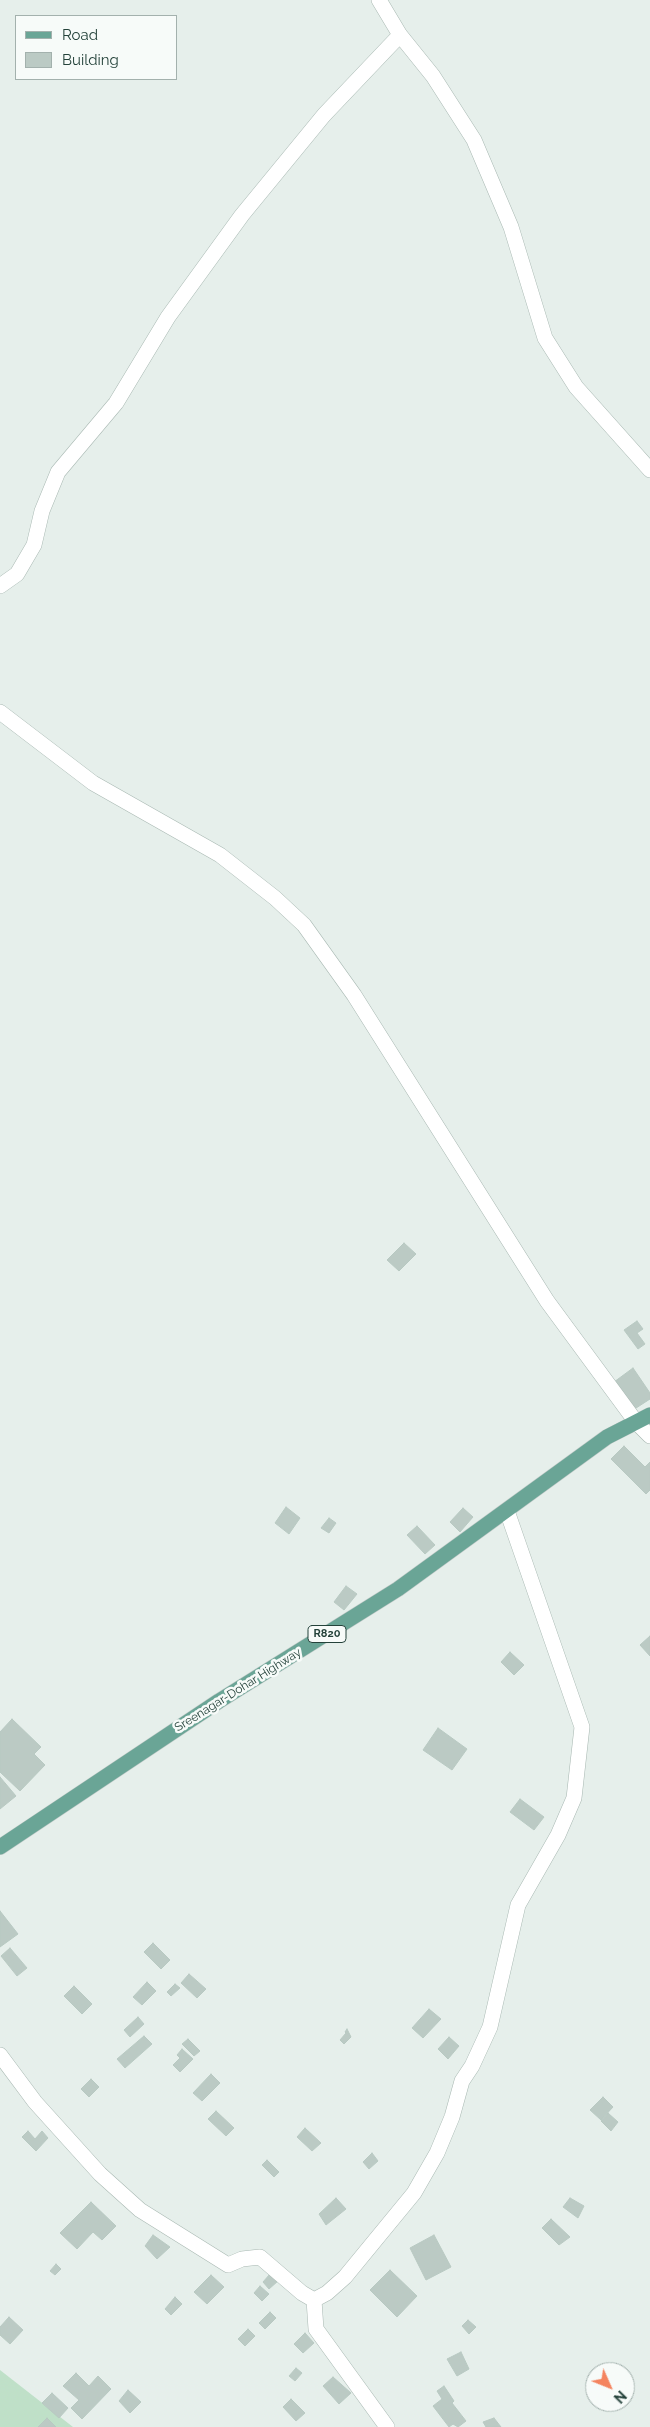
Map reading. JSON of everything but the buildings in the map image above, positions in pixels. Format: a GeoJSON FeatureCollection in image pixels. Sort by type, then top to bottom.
{"type":"FeatureCollection","features":[{"type":"Feature","properties":{"kind":"main road","name":"Sreenagar-Dohar Highway"},"geometry":{"type":"LineString","coordinates":[[0,1847],[219,1701],[398,1589],[607,1437],[643,1419]]}},
{"type":"Feature","properties":{"kind":"street"},"geometry":{"type":"LineString","coordinates":[[379,0],[400,35],[433,76],[474,140],[511,227],[545,338],[576,388],[650,470]]}},
{"type":"Feature","properties":{"kind":"street"},"geometry":{"type":"LineString","coordinates":[[0,586],[17,574],[34,545],[42,511],[58,472],[116,404],[168,317],[242,215],[324,115],[400,35]]}},
{"type":"Feature","properties":{"kind":"street"},"geometry":{"type":"LineString","coordinates":[[0,712],[93,783],[220,855],[275,898],[304,926],[354,995],[547,1301],[643,1419],[650,1436]]}},
{"type":"Feature","properties":{"kind":"street"},"geometry":{"type":"LineString","coordinates":[[314,2300],[327,2293],[344,2277],[414,2193],[437,2153],[452,2117],[462,2081],[472,2066],[490,2027],[518,1905],[558,1835],[574,1798],[582,1727],[506,1511]]}},
{"type":"Feature","properties":{"kind":"street"},"geometry":{"type":"LineString","coordinates":[[0,2055],[35,2102],[100,2174],[140,2210],[228,2265],[242,2259],[260,2257],[302,2293],[314,2300]]}},
{"type":"Feature","properties":{"kind":"street"},"geometry":{"type":"LineString","coordinates":[[314,2300],[316,2329],[387,2427]]}},
{"type":"Feature","properties":{"kind":"green space"},"geometry":{"type":"Polygon","coordinates":[[[0,2370],[73,2427],[0,2427],[0,2370]]]}}]}
